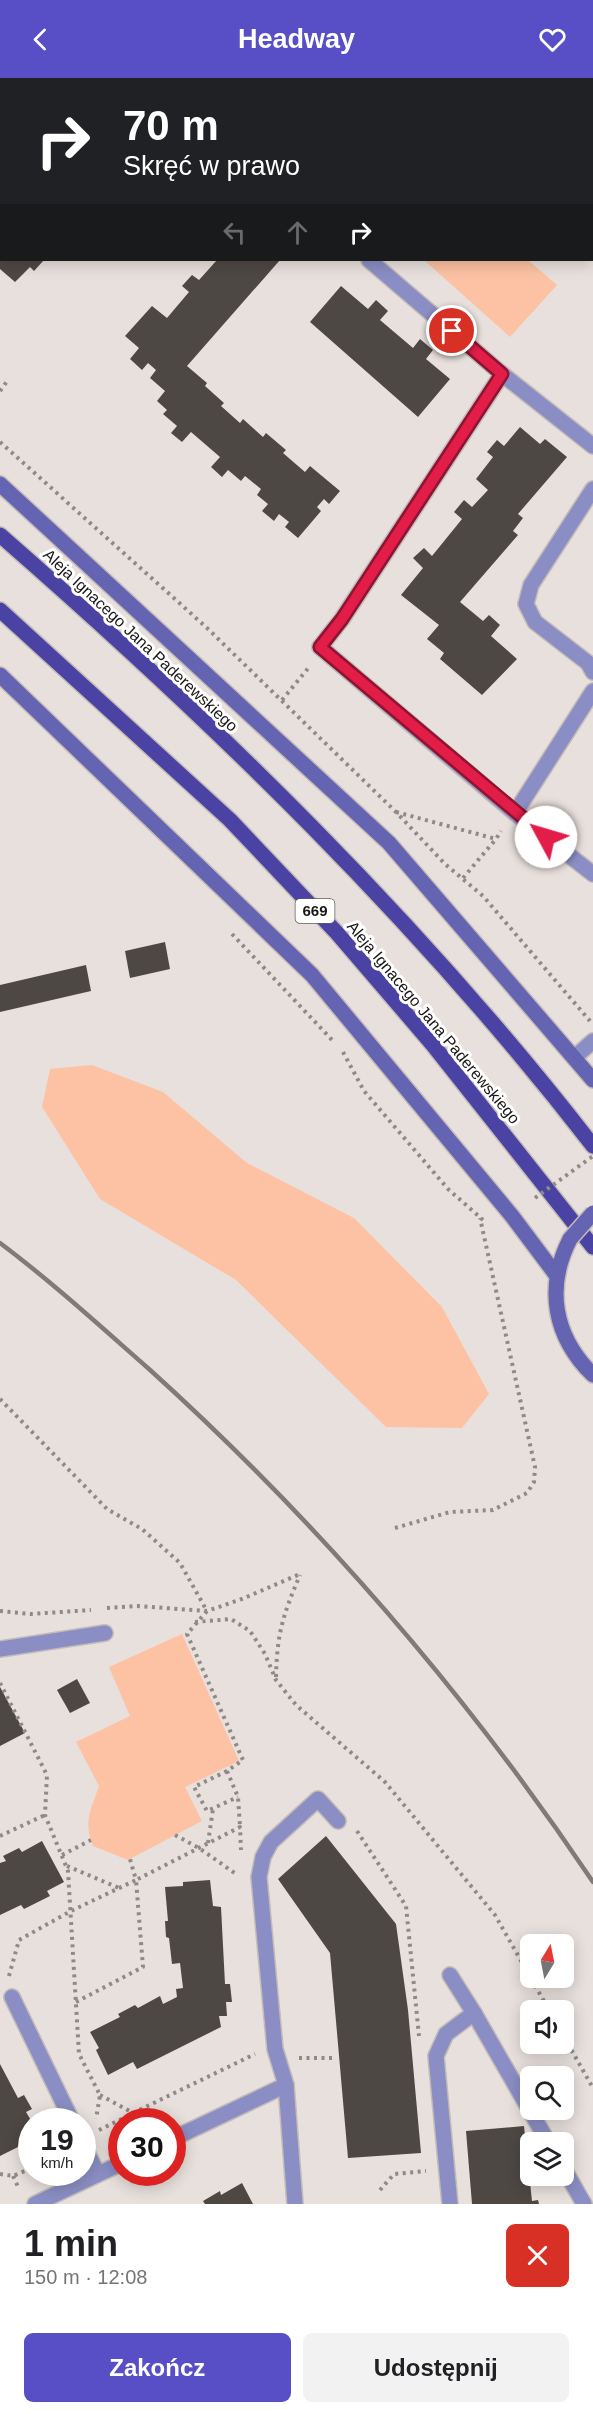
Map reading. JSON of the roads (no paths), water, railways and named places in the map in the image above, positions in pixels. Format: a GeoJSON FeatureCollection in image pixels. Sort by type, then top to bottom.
{"type":"FeatureCollection","features":[{"type":"Feature","properties":{"kind":"main road","name":"Aleja Ignacego Jana Paderewskiego"},"geometry":{"type":"LineString","coordinates":[[0,535],[85,609],[266,780],[363,877],[475,1004],[593,1146]]}},
{"type":"Feature","properties":{"kind":"main road","name":"Aleja Ignacego Jana Paderewskiego"},"geometry":{"type":"LineString","coordinates":[[0,610],[230,820],[337,933],[433,1045],[593,1248]]}},
{"type":"Feature","properties":{"kind":"street"},"geometry":{"type":"LineString","coordinates":[[370,261],[502,374],[593,446]]}},
{"type":"Feature","properties":{"kind":"street"},"geometry":{"type":"LineString","coordinates":[[502,374],[322,648],[515,813],[593,874]]}},
{"type":"Feature","properties":{"kind":"street"},"geometry":{"type":"LineString","coordinates":[[0,484],[389,843],[593,1080]]}},
{"type":"Feature","properties":{"kind":"street"},"geometry":{"type":"LineString","coordinates":[[593,489],[531,585],[526,604],[535,622],[588,663],[593,672]]}},
{"type":"Feature","properties":{"kind":"street"},"geometry":{"type":"LineString","coordinates":[[0,675],[312,975],[512,1216],[557,1276]]}},
{"type":"Feature","properties":{"kind":"street"},"geometry":{"type":"LineString","coordinates":[[515,813],[593,691]]}},
{"type":"Feature","properties":{"kind":"street"},"geometry":{"type":"LineString","coordinates":[[575,1057],[593,1041]]}},
{"type":"Feature","properties":{"kind":"street"},"geometry":{"type":"LineString","coordinates":[[593,1213],[570,1239],[557,1276],[556,1306],[563,1335],[578,1360],[593,1375]]}},
{"type":"Feature","properties":{"kind":"street"},"geometry":{"type":"LineString","coordinates":[[0,1649],[105,1633]]}},
{"type":"Feature","properties":{"kind":"street"},"geometry":{"type":"LineString","coordinates":[[295,2204],[286,2085],[275,2049],[259,1892],[263,1857],[271,1842],[318,1799],[338,1821]]}},
{"type":"Feature","properties":{"kind":"street"},"geometry":{"type":"LineString","coordinates":[[450,1975],[542,2132]]}},
{"type":"Feature","properties":{"kind":"street"},"geometry":{"type":"LineString","coordinates":[[12,1997],[66,2108]]}},
{"type":"Feature","properties":{"kind":"street"},"geometry":{"type":"LineString","coordinates":[[450,2204],[436,2056],[446,2034],[474,2013]]}},
{"type":"Feature","properties":{"kind":"street"},"geometry":{"type":"LineString","coordinates":[[186,2132],[286,2085]]}},
{"type":"Feature","properties":{"kind":"street"},"geometry":{"type":"LineString","coordinates":[[35,2204],[108,2169]]}},
{"type":"Feature","properties":{"kind":"street"},"geometry":{"type":"LineString","coordinates":[[96,2170],[98,2174]]}},
{"type":"Feature","properties":{"kind":"street"},"geometry":{"type":"LineString","coordinates":[[574,2186],[584,2204]]}},
{"type":"Feature","properties":{"kind":"railway"},"geometry":{"type":"LineString","coordinates":[[0,1243],[149,1369],[211,1427],[330,1548],[441,1677],[494,1743],[593,1882]]}}]}
